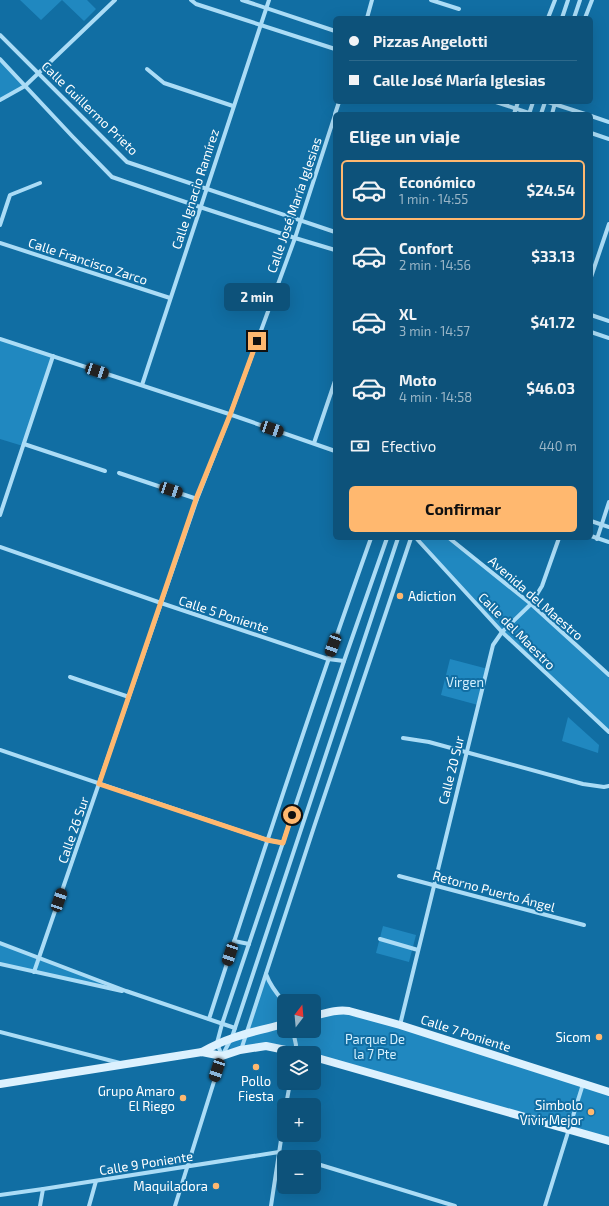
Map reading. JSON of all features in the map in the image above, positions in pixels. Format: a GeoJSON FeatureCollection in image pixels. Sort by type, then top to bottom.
{"type":"FeatureCollection","features":[{"type":"Feature","properties":{"kind":"main road","name":"Calle 7 Poniente"},"geometry":{"type":"LineString","coordinates":[[321,1015],[335,1011],[350,1011],[400,1025],[609,1092]]}},
{"type":"Feature","properties":{"kind":"main road"},"geometry":{"type":"LineString","coordinates":[[202,1052],[217,1043],[277,1026]]}},
{"type":"Feature","properties":{"kind":"main road"},"geometry":{"type":"LineString","coordinates":[[0,1084],[202,1052],[222,1056],[240,1050],[266,1046],[277,1048]]}},
{"type":"Feature","properties":{"kind":"main road"},"geometry":{"type":"LineString","coordinates":[[321,1059],[609,1141]]}},
{"type":"Feature","properties":{"kind":"street"},"geometry":{"type":"LineString","coordinates":[[0,100],[25,86],[115,0]]}},
{"type":"Feature","properties":{"kind":"street"},"geometry":{"type":"LineString","coordinates":[[191,0],[196,4],[333,48]]}},
{"type":"Feature","properties":{"kind":"street"},"geometry":{"type":"LineString","coordinates":[[242,0],[333,30]]}},
{"type":"Feature","properties":{"kind":"street","name":"Calle Ignacio Ramírez"},"geometry":{"type":"LineString","coordinates":[[142,385],[269,0]]}},
{"type":"Feature","properties":{"kind":"street"},"geometry":{"type":"LineString","coordinates":[[367,16],[372,0]]}},
{"type":"Feature","properties":{"kind":"street"},"geometry":{"type":"LineString","coordinates":[[431,0],[459,9]]}},
{"type":"Feature","properties":{"kind":"street"},"geometry":{"type":"LineString","coordinates":[[549,16],[555,0]]}},
{"type":"Feature","properties":{"kind":"street"},"geometry":{"type":"LineString","coordinates":[[563,16],[568,0]]}},
{"type":"Feature","properties":{"kind":"street"},"geometry":{"type":"LineString","coordinates":[[575,16],[580,0]]}},
{"type":"Feature","properties":{"kind":"street"},"geometry":{"type":"LineString","coordinates":[[586,16],[592,0]]}},
{"type":"Feature","properties":{"kind":"street","name":"Calle Guillermo Prieto"},"geometry":{"type":"LineString","coordinates":[[0,35],[127,162],[333,231]]}},
{"type":"Feature","properties":{"kind":"street"},"geometry":{"type":"LineString","coordinates":[[0,58],[112,177],[333,249]]}},
{"type":"Feature","properties":{"kind":"street"},"geometry":{"type":"LineString","coordinates":[[146,69],[164,83],[233,106]]}},
{"type":"Feature","properties":{"kind":"street"},"geometry":{"type":"LineString","coordinates":[[502,104],[524,112]]}},
{"type":"Feature","properties":{"kind":"street"},"geometry":{"type":"LineString","coordinates":[[515,112],[517,104]]}},
{"type":"Feature","properties":{"kind":"street"},"geometry":{"type":"LineString","coordinates":[[558,104],[580,112]]}},
{"type":"Feature","properties":{"kind":"street"},"geometry":{"type":"LineString","coordinates":[[593,117],[609,122]]}},
{"type":"Feature","properties":{"kind":"street","name":"Calle José María Iglesias"},"geometry":{"type":"LineString","coordinates":[[230,415],[295,238],[333,120]]}},
{"type":"Feature","properties":{"kind":"street"},"geometry":{"type":"LineString","coordinates":[[593,134],[609,139]]}},
{"type":"Feature","properties":{"kind":"street"},"geometry":{"type":"LineString","coordinates":[[0,225],[10,195],[40,183]]}},
{"type":"Feature","properties":{"kind":"street"},"geometry":{"type":"LineString","coordinates":[[593,272],[609,224]]}},
{"type":"Feature","properties":{"kind":"street","name":"Calle Francisco Zarco"},"geometry":{"type":"LineString","coordinates":[[0,243],[170,298]]}},
{"type":"Feature","properties":{"kind":"street"},"geometry":{"type":"LineString","coordinates":[[593,316],[609,321]]}},
{"type":"Feature","properties":{"kind":"street"},"geometry":{"type":"LineString","coordinates":[[593,333],[609,338]]}},
{"type":"Feature","properties":{"kind":"street"},"geometry":{"type":"LineString","coordinates":[[0,339],[142,385],[333,450]]}},
{"type":"Feature","properties":{"kind":"street"},"geometry":{"type":"LineString","coordinates":[[0,515],[53,356]]}},
{"type":"Feature","properties":{"kind":"street"},"geometry":{"type":"LineString","coordinates":[[314,443],[333,387]]}},
{"type":"Feature","properties":{"kind":"street","name":"Calle 26 Sur"},"geometry":{"type":"LineString","coordinates":[[34,972],[196,499],[230,415]]}},
{"type":"Feature","properties":{"kind":"street"},"geometry":{"type":"LineString","coordinates":[[24,444],[105,471]]}},
{"type":"Feature","properties":{"kind":"street"},"geometry":{"type":"LineString","coordinates":[[120,473],[196,499]]}},
{"type":"Feature","properties":{"kind":"street"},"geometry":{"type":"LineString","coordinates":[[597,539],[609,502]]}},
{"type":"Feature","properties":{"kind":"street"},"geometry":{"type":"LineString","coordinates":[[593,522],[609,527]]}},
{"type":"Feature","properties":{"kind":"street"},"geometry":{"type":"LineString","coordinates":[[593,537],[609,542]]}},
{"type":"Feature","properties":{"kind":"street"},"geometry":{"type":"LineString","coordinates":[[209,1019],[267,840],[328,659],[370,540]]}},
{"type":"Feature","properties":{"kind":"street"},"geometry":{"type":"LineString","coordinates":[[222,1056],[217,1043],[222,1024],[386,540]]}},
{"type":"Feature","properties":{"kind":"street"},"geometry":{"type":"LineString","coordinates":[[175,1206],[222,1056],[232,1038],[397,540]]}},
{"type":"Feature","properties":{"kind":"street"},"geometry":{"type":"LineString","coordinates":[[240,1050],[410,540]]}},
{"type":"Feature","properties":{"kind":"street","name":"Calle del Maestro"},"geometry":{"type":"LineString","coordinates":[[418,540],[502,632],[609,732]]}},
{"type":"Feature","properties":{"kind":"street","name":"Avenida del Maestro"},"geometry":{"type":"LineString","coordinates":[[451,540],[531,604],[609,675]]}},
{"type":"Feature","properties":{"kind":"street","name":"Calle 20 Sur"},"geometry":{"type":"LineString","coordinates":[[400,1025],[493,645],[502,632],[531,604],[542,586],[558,540]]}},
{"type":"Feature","properties":{"kind":"street","name":"Calle 5 Poniente"},"geometry":{"type":"LineString","coordinates":[[0,548],[328,659],[344,661]]}},
{"type":"Feature","properties":{"kind":"street"},"geometry":{"type":"LineString","coordinates":[[70,677],[129,697]]}},
{"type":"Feature","properties":{"kind":"street"},"geometry":{"type":"LineString","coordinates":[[403,738],[429,742],[583,784],[604,788],[609,786]]}},
{"type":"Feature","properties":{"kind":"street"},"geometry":{"type":"LineString","coordinates":[[0,750],[267,840],[283,843]]}},
{"type":"Feature","properties":{"kind":"street","name":"Retorno Puerto Ángel"},"geometry":{"type":"LineString","coordinates":[[399,876],[584,925]]}},
{"type":"Feature","properties":{"kind":"street"},"geometry":{"type":"LineString","coordinates":[[380,939],[418,950]]}},
{"type":"Feature","properties":{"kind":"street"},"geometry":{"type":"LineString","coordinates":[[234,941],[249,944]]}},
{"type":"Feature","properties":{"kind":"street"},"geometry":{"type":"LineString","coordinates":[[0,944],[126,991],[235,1028]]}},
{"type":"Feature","properties":{"kind":"street"},"geometry":{"type":"LineString","coordinates":[[0,964],[120,991],[126,991]]}},
{"type":"Feature","properties":{"kind":"street"},"geometry":{"type":"LineString","coordinates":[[266,974],[277,994]]}},
{"type":"Feature","properties":{"kind":"street"},"geometry":{"type":"LineString","coordinates":[[0,1032],[126,1065]]}},
{"type":"Feature","properties":{"kind":"street"},"geometry":{"type":"LineString","coordinates":[[545,1206],[583,1084]]}},
{"type":"Feature","properties":{"kind":"street","name":"Calle 9 Poniente"},"geometry":{"type":"LineString","coordinates":[[0,1195],[43,1190],[277,1152]]}},
{"type":"Feature","properties":{"kind":"street"},"geometry":{"type":"LineString","coordinates":[[321,1165],[455,1206]]}},
{"type":"Feature","properties":{"kind":"street"},"geometry":{"type":"LineString","coordinates":[[271,1206],[277,1166]]}},
{"type":"Feature","properties":{"kind":"street"},"geometry":{"type":"LineString","coordinates":[[89,1206],[96,1181]]}},
{"type":"Feature","properties":{"kind":"street"},"geometry":{"type":"LineString","coordinates":[[40,1206],[43,1190]]}},
{"type":"Feature","properties":{"kind":"green space"},"geometry":{"type":"Polygon","coordinates":[[[20,0],[62,0],[41,20],[20,0]]]}},
{"type":"Feature","properties":{"kind":"green space"},"geometry":{"type":"Polygon","coordinates":[[[62,0],[87,0],[96,9],[84,21],[62,0]]]}},
{"type":"Feature","properties":{"kind":"green space"},"geometry":{"type":"Polygon","coordinates":[[[0,59],[25,86],[0,100],[0,59]]]}},
{"type":"Feature","properties":{"kind":"green space"},"geometry":{"type":"Polygon","coordinates":[[[0,339],[53,356],[23,446],[0,439],[0,339]]]}},
{"type":"Feature","properties":{"kind":"green space"},"geometry":{"type":"Polygon","coordinates":[[[418,540],[451,540],[531,604],[609,676],[609,732],[502,632],[418,540]]]}},
{"type":"Feature","properties":{"kind":"green space","name":"Virgen"},"geometry":{"type":"Polygon","coordinates":[[[450,659],[488,669],[478,705],[441,695],[450,659]]]}},
{"type":"Feature","properties":{"kind":"green space"},"geometry":{"type":"Polygon","coordinates":[[[568,717],[599,745],[598,753],[562,741],[568,717]]]}},
{"type":"Feature","properties":{"kind":"green space"},"geometry":{"type":"Polygon","coordinates":[[[383,926],[416,935],[409,962],[376,953],[383,926]]]}},
{"type":"Feature","properties":{"kind":"green space"},"geometry":{"type":"Polygon","coordinates":[[[0,944],[126,991],[0,963],[0,944]]]}},
{"type":"Feature","properties":{"kind":"green space","name":"Parque De la 7 Pte"},"geometry":{"type":"Polygon","coordinates":[[[266,974],[279,994],[277,994],[277,1038],[321,1038],[321,1014],[342,1010],[609,1092],[609,1140],[321,1059],[321,1046],[277,1046],[277,1048],[266,1045],[229,1052],[231,1040],[246,1034],[266,974]]]}},
{"type":"Feature","properties":{"kind":"place","name":"Adiction"},"geometry":{"type":"Point","coordinates":[400,596]}},
{"type":"Feature","properties":{"kind":"place","name":"Sicom"},"geometry":{"type":"Point","coordinates":[599,1037]}},
{"type":"Feature","properties":{"kind":"place","name":"Pollo Fiesta"},"geometry":{"type":"Point","coordinates":[256,1067]}},
{"type":"Feature","properties":{"kind":"place","name":"Grupo Amaro El Riego"},"geometry":{"type":"Point","coordinates":[183,1098]}},
{"type":"Feature","properties":{"kind":"place","name":"Simbolo Vivir Mejor"},"geometry":{"type":"Point","coordinates":[591,1112]}},
{"type":"Feature","properties":{"kind":"place","name":"Maquiladora"},"geometry":{"type":"Point","coordinates":[216,1186]}},
{"type":"Feature","properties":{"kind":"route"},"geometry":{"type":"LineString","coordinates":[[257,341],[230,415],[196,499],[99,784],[267,840],[283,843],[292,815]]}}]}
